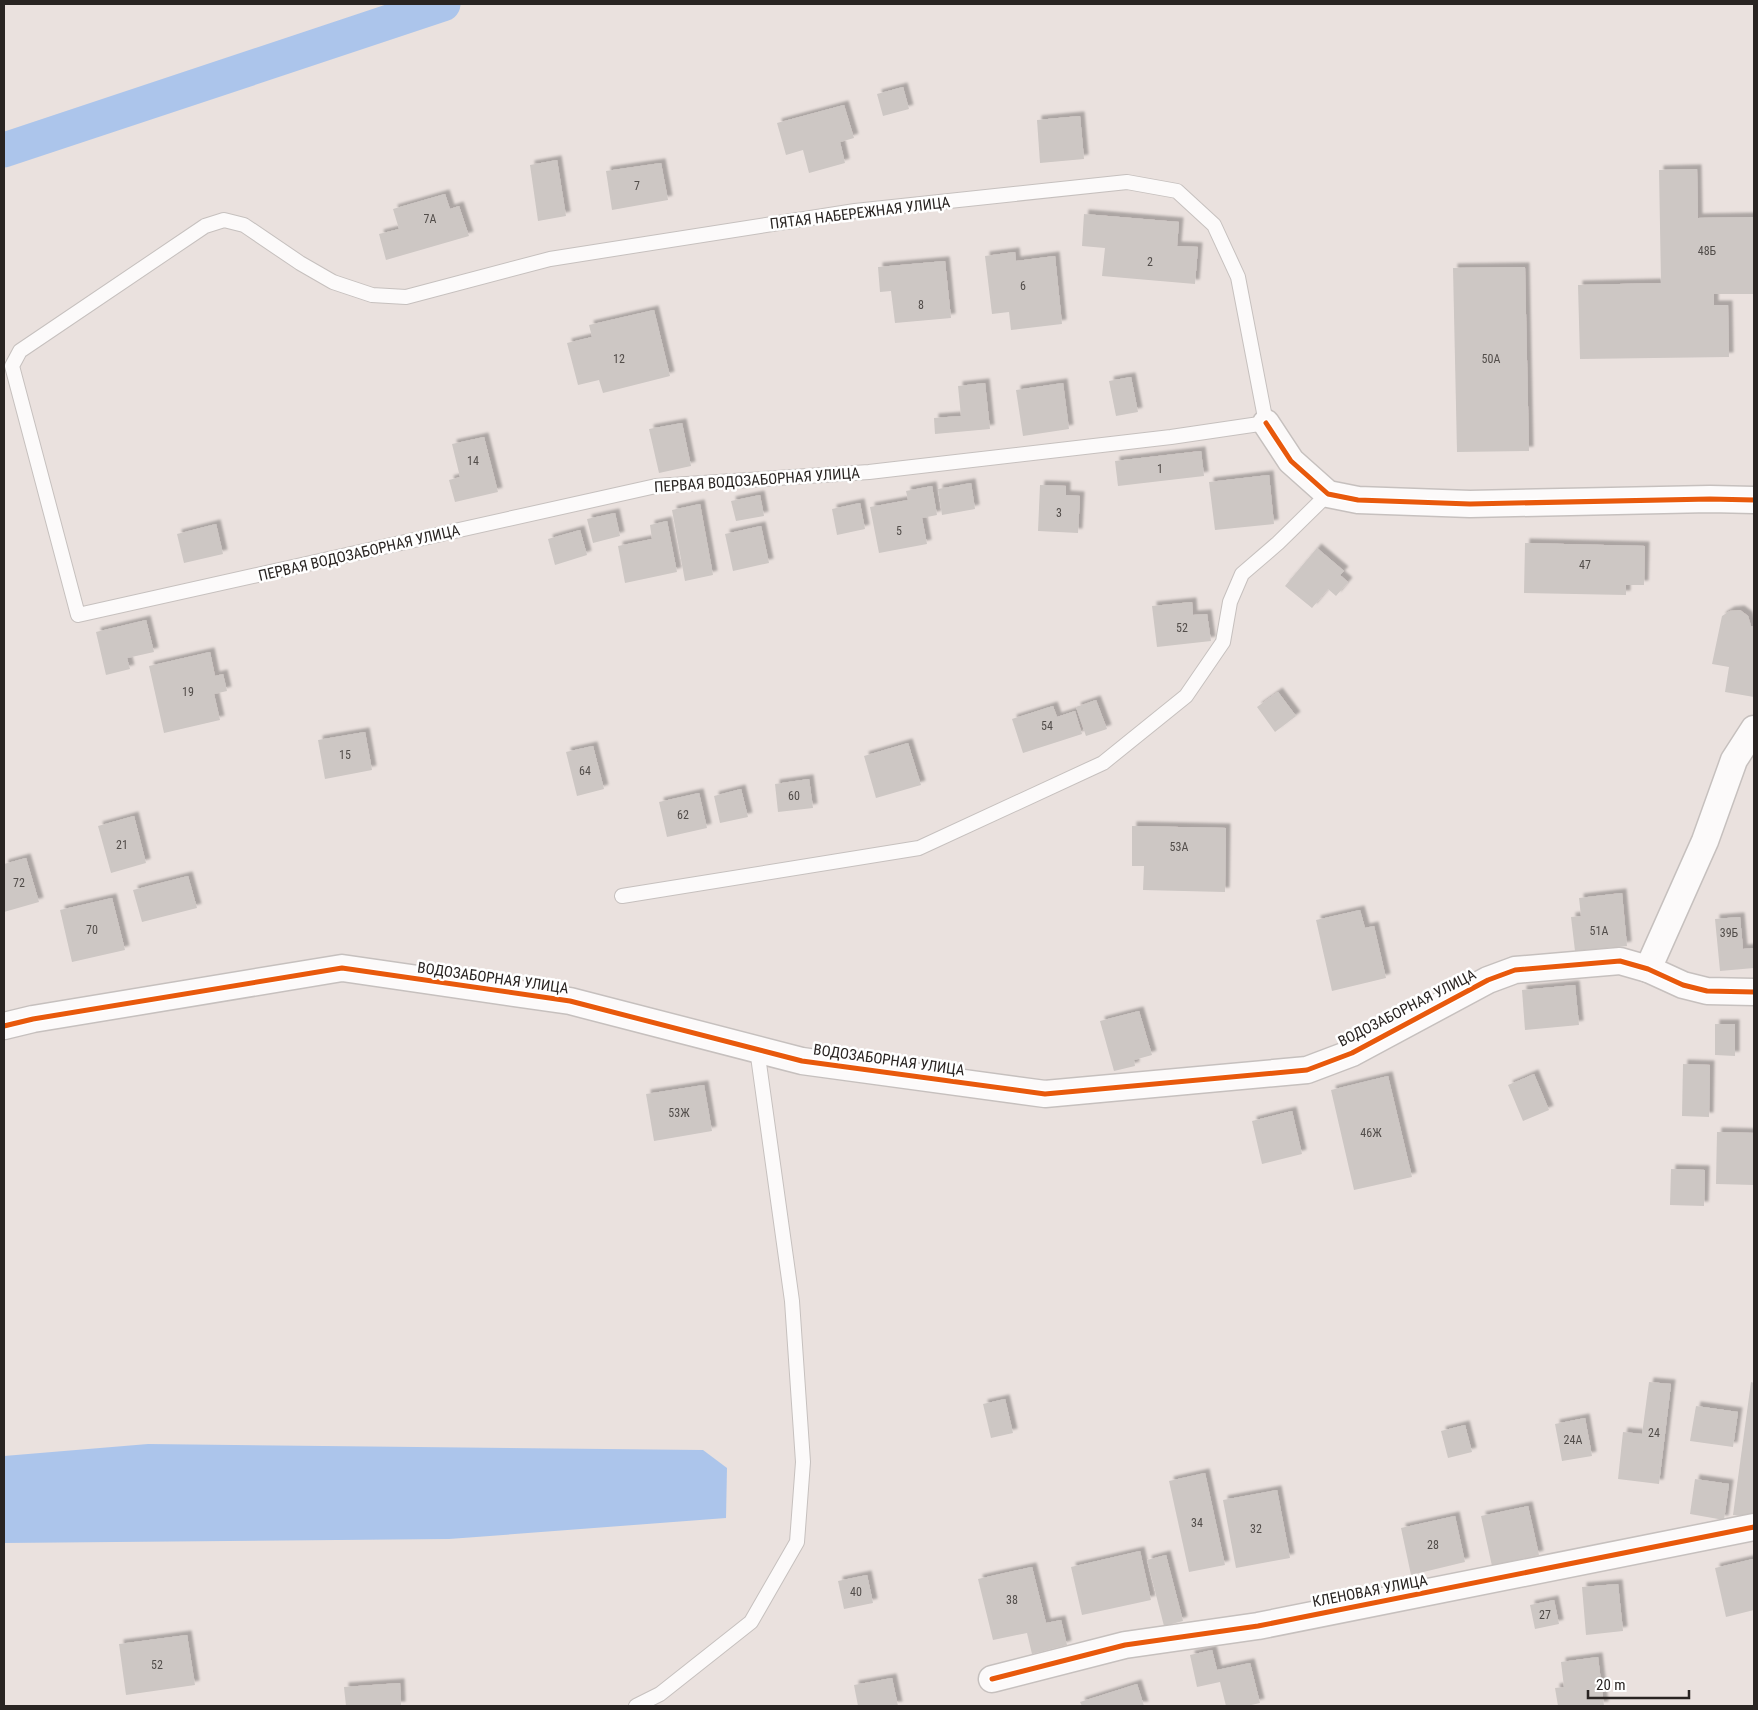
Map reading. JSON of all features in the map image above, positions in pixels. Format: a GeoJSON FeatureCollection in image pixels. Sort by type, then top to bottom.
{"type":"FeatureCollection","features":[{"type":"Feature","properties":{"kind":"street"},"geometry":{"type":"LineString","coordinates":[[1266,423],[1291,461],[1328,494],[1358,500],[1470,504],[1710,499],[1754,500]]}},
{"type":"Feature","properties":{"kind":"street"},"geometry":{"type":"LineString","coordinates":[[1648,968],[1706,841],[1734,760],[1754,728]]}},
{"type":"Feature","properties":{"kind":"street","name":"ВОДОЗАБОРНАЯ УЛИЦА"},"geometry":{"type":"LineString","coordinates":[[4,1026],[33,1019],[342,968],[570,1001],[802,1061],[1045,1094],[1307,1070],[1352,1053],[1488,980],[1515,970],[1620,961],[1648,968],[1683,985],[1707,992],[1754,992]]}},
{"type":"Feature","properties":{"kind":"street","name":"КЛЕНОВАЯ УЛИЦА"},"geometry":{"type":"LineString","coordinates":[[992,1679],[1125,1645],[1258,1626],[1754,1527]]}},
{"type":"Feature","properties":{"kind":"lane","name":"ПЯТАЯ НАБЕРЕЖНАЯ УЛИЦА"},"geometry":{"type":"LineString","coordinates":[[78,616],[12,366],[20,351],[205,226],[224,220],[244,225],[300,263],[334,282],[372,295],[406,297],[550,259],[854,211],[1127,182],[1177,191],[1214,225],[1238,277],[1266,423]]}},
{"type":"Feature","properties":{"kind":"lane","name":"ПЕРВАЯ ВОДОЗАБОРНАЯ УЛИЦА"},"geometry":{"type":"LineString","coordinates":[[78,616],[656,486],[869,472],[1171,437],[1266,423]]}},
{"type":"Feature","properties":{"kind":"lane"},"geometry":{"type":"LineString","coordinates":[[622,896],[919,848],[1103,763],[1186,696],[1223,642],[1230,602],[1242,574],[1278,543],[1328,494]]}},
{"type":"Feature","properties":{"kind":"lane"},"geometry":{"type":"LineString","coordinates":[[636,1706],[660,1694],[751,1622],[797,1542],[803,1462],[792,1300],[757,1049]]}},
{"type":"Feature","properties":{"kind":"water"},"geometry":{"type":"Polygon","coordinates":[[[148,1444],[703,1450],[727,1468],[726,1518],[449,1539],[4,1543],[4,1456],[148,1444]]]}},
{"type":"Feature","properties":{"kind":"building"},"geometry":{"type":"Polygon","coordinates":[[[903,87],[909,109],[883,116],[877,94],[903,87]]]}},
{"type":"Feature","properties":{"kind":"building"},"geometry":{"type":"Polygon","coordinates":[[[844,105],[854,138],[840,142],[845,163],[809,173],[803,150],[786,155],[777,123],[844,105]]]}},
{"type":"Feature","properties":{"kind":"building"},"geometry":{"type":"Polygon","coordinates":[[[1080,116],[1084,159],[1040,163],[1037,120],[1080,116]]]}},
{"type":"Feature","properties":{"kind":"building"},"geometry":{"type":"Polygon","coordinates":[[[557,160],[566,216],[538,221],[530,165],[557,160]]]}},
{"type":"Feature","properties":{"kind":"building"},"geometry":{"type":"Polygon","coordinates":[[[661,163],[668,200],[612,210],[606,171],[661,163]]]}},
{"type":"Feature","properties":{"kind":"building"},"geometry":{"type":"Polygon","coordinates":[[[1697,169],[1698,218],[1754,217],[1754,294],[1714,294],[1714,305],[1728,305],[1729,357],[1580,359],[1578,285],[1661,283],[1659,170],[1697,169]]]}},
{"type":"Feature","properties":{"kind":"building"},"geometry":{"type":"Polygon","coordinates":[[[445,194],[450,209],[459,206],[469,236],[386,260],[379,234],[399,229],[393,209],[445,194]]]}},
{"type":"Feature","properties":{"kind":"building"},"geometry":{"type":"Polygon","coordinates":[[[1084,214],[1179,222],[1177,246],[1198,247],[1195,284],[1102,276],[1105,248],[1082,246],[1084,214]]]}},
{"type":"Feature","properties":{"kind":"building"},"geometry":{"type":"Polygon","coordinates":[[[1015,252],[1016,261],[1055,256],[1062,324],[1011,330],[1009,312],[992,314],[985,256],[1015,252]]]}},
{"type":"Feature","properties":{"kind":"building"},"geometry":{"type":"Polygon","coordinates":[[[945,261],[951,318],[895,323],[891,291],[880,292],[878,267],[945,261]]]}},
{"type":"Feature","properties":{"kind":"building"},"geometry":{"type":"Polygon","coordinates":[[[1525,267],[1529,451],[1457,452],[1453,268],[1525,267]]]}},
{"type":"Feature","properties":{"kind":"building"},"geometry":{"type":"Polygon","coordinates":[[[654,310],[670,376],[603,393],[599,380],[578,385],[567,343],[592,337],[589,325],[654,310]]]}},
{"type":"Feature","properties":{"kind":"building"},"geometry":{"type":"Polygon","coordinates":[[[1131,377],[1138,412],[1116,416],[1109,381],[1131,377]]]}},
{"type":"Feature","properties":{"kind":"building"},"geometry":{"type":"Polygon","coordinates":[[[985,383],[990,429],[935,434],[934,418],[961,416],[958,386],[985,383]]]}},
{"type":"Feature","properties":{"kind":"building"},"geometry":{"type":"Polygon","coordinates":[[[1063,383],[1069,429],[1023,436],[1016,390],[1063,383]]]}},
{"type":"Feature","properties":{"kind":"building"},"geometry":{"type":"Polygon","coordinates":[[[682,423],[691,466],[659,473],[649,429],[682,423]]]}},
{"type":"Feature","properties":{"kind":"building"},"geometry":{"type":"Polygon","coordinates":[[[484,437],[498,492],[455,502],[449,480],[460,477],[452,444],[484,437]]]}},
{"type":"Feature","properties":{"kind":"building"},"geometry":{"type":"Polygon","coordinates":[[[1201,451],[1204,476],[1118,486],[1115,461],[1201,451]]]}},
{"type":"Feature","properties":{"kind":"building"},"geometry":{"type":"Polygon","coordinates":[[[1269,475],[1274,524],[1215,530],[1209,482],[1269,475]]]}},
{"type":"Feature","properties":{"kind":"building"},"geometry":{"type":"Polygon","coordinates":[[[971,483],[975,509],[942,515],[938,489],[971,483]]]}},
{"type":"Feature","properties":{"kind":"building"},"geometry":{"type":"Polygon","coordinates":[[[1040,485],[1066,486],[1066,495],[1080,496],[1078,533],[1038,531],[1040,485]]]}},
{"type":"Feature","properties":{"kind":"building"},"geometry":{"type":"Polygon","coordinates":[[[932,486],[937,515],[922,518],[927,544],[879,553],[870,507],[908,500],[906,491],[932,486]]]}},
{"type":"Feature","properties":{"kind":"building"},"geometry":{"type":"Polygon","coordinates":[[[760,495],[764,516],[736,521],[731,501],[760,495]]]}},
{"type":"Feature","properties":{"kind":"building"},"geometry":{"type":"Polygon","coordinates":[[[860,503],[865,529],[837,535],[832,509],[860,503]]]}},
{"type":"Feature","properties":{"kind":"building"},"geometry":{"type":"Polygon","coordinates":[[[700,504],[713,575],[685,581],[672,510],[700,504]]]}},
{"type":"Feature","properties":{"kind":"building"},"geometry":{"type":"Polygon","coordinates":[[[615,513],[620,536],[593,543],[587,519],[615,513]]]}},
{"type":"Feature","properties":{"kind":"building"},"geometry":{"type":"Polygon","coordinates":[[[667,521],[677,572],[625,583],[618,546],[652,539],[650,525],[667,521]]]}},
{"type":"Feature","properties":{"kind":"building"},"geometry":{"type":"Polygon","coordinates":[[[216,524],[223,554],[184,563],[177,534],[216,524]]]}},
{"type":"Feature","properties":{"kind":"building"},"geometry":{"type":"Polygon","coordinates":[[[761,526],[769,563],[733,571],[725,534],[761,526]]]}},
{"type":"Feature","properties":{"kind":"building"},"geometry":{"type":"Polygon","coordinates":[[[580,530],[587,555],[555,565],[548,539],[580,530]]]}},
{"type":"Feature","properties":{"kind":"building"},"geometry":{"type":"Polygon","coordinates":[[[1525,543],[1645,546],[1644,585],[1626,585],[1626,595],[1524,593],[1525,543]]]}},
{"type":"Feature","properties":{"kind":"building"},"geometry":{"type":"Polygon","coordinates":[[[1317,548],[1344,571],[1340,575],[1348,582],[1336,596],[1328,589],[1312,608],[1285,586],[1317,548]]]}},
{"type":"Feature","properties":{"kind":"building"},"geometry":{"type":"Polygon","coordinates":[[[1192,602],[1193,615],[1207,614],[1211,641],[1157,647],[1152,606],[1192,602]]]}},
{"type":"Feature","properties":{"kind":"building"},"geometry":{"type":"Polygon","coordinates":[[[1740,610],[1748,616],[1751,626],[1754,627],[1754,697],[1725,692],[1729,667],[1712,664],[1722,616],[1730,611],[1740,610]]]}},
{"type":"Feature","properties":{"kind":"building"},"geometry":{"type":"Polygon","coordinates":[[[146,620],[154,652],[127,658],[130,669],[106,675],[96,632],[146,620]]]}},
{"type":"Feature","properties":{"kind":"building"},"geometry":{"type":"Polygon","coordinates":[[[210,652],[215,676],[223,674],[227,691],[214,694],[220,720],[164,733],[149,666],[210,652]]]}},
{"type":"Feature","properties":{"kind":"building"},"geometry":{"type":"Polygon","coordinates":[[[1278,692],[1296,716],[1275,732],[1257,707],[1278,692]]]}},
{"type":"Feature","properties":{"kind":"building"},"geometry":{"type":"Polygon","coordinates":[[[1096,700],[1107,729],[1086,736],[1076,707],[1096,700]]]}},
{"type":"Feature","properties":{"kind":"building"},"geometry":{"type":"Polygon","coordinates":[[[1053,706],[1057,717],[1075,711],[1082,734],[1023,753],[1012,719],[1053,706]]]}},
{"type":"Feature","properties":{"kind":"building"},"geometry":{"type":"Polygon","coordinates":[[[365,732],[372,770],[325,779],[318,740],[365,732]]]}},
{"type":"Feature","properties":{"kind":"building"},"geometry":{"type":"Polygon","coordinates":[[[908,743],[921,785],[876,798],[864,756],[908,743]]]}},
{"type":"Feature","properties":{"kind":"building"},"geometry":{"type":"Polygon","coordinates":[[[593,746],[604,789],[577,796],[566,752],[593,746]]]}},
{"type":"Feature","properties":{"kind":"building"},"geometry":{"type":"Polygon","coordinates":[[[809,779],[813,808],[778,812],[775,784],[809,779]]]}},
{"type":"Feature","properties":{"kind":"building"},"geometry":{"type":"Polygon","coordinates":[[[741,789],[748,817],[720,823],[714,796],[741,789]]]}},
{"type":"Feature","properties":{"kind":"building"},"geometry":{"type":"Polygon","coordinates":[[[699,793],[707,828],[667,837],[659,802],[699,793]]]}},
{"type":"Feature","properties":{"kind":"building"},"geometry":{"type":"Polygon","coordinates":[[[134,816],[146,863],[111,873],[98,826],[134,816]]]}},
{"type":"Feature","properties":{"kind":"building"},"geometry":{"type":"Polygon","coordinates":[[[1132,826],[1226,828],[1225,892],[1143,890],[1144,866],[1132,866],[1132,826]]]}},
{"type":"Feature","properties":{"kind":"building"},"geometry":{"type":"Polygon","coordinates":[[[26,858],[39,902],[4,912],[4,864],[26,858]]]}},
{"type":"Feature","properties":{"kind":"building"},"geometry":{"type":"Polygon","coordinates":[[[188,876],[197,908],[142,922],[133,890],[188,876]]]}},
{"type":"Feature","properties":{"kind":"building"},"geometry":{"type":"Polygon","coordinates":[[[1622,893],[1627,946],[1575,951],[1571,917],[1581,916],[1579,898],[1622,893]]]}},
{"type":"Feature","properties":{"kind":"building"},"geometry":{"type":"Polygon","coordinates":[[[112,898],[125,950],[72,962],[60,910],[112,898]]]}},
{"type":"Feature","properties":{"kind":"building"},"geometry":{"type":"Polygon","coordinates":[[[1360,910],[1365,928],[1374,926],[1386,978],[1332,991],[1316,920],[1360,910]]]}},
{"type":"Feature","properties":{"kind":"building"},"geometry":{"type":"Polygon","coordinates":[[[1740,917],[1743,949],[1754,948],[1754,968],[1720,971],[1715,919],[1740,917]]]}},
{"type":"Feature","properties":{"kind":"building"},"geometry":{"type":"Polygon","coordinates":[[[1575,985],[1579,1025],[1525,1030],[1522,990],[1575,985]]]}},
{"type":"Feature","properties":{"kind":"building"},"geometry":{"type":"Polygon","coordinates":[[[1139,1011],[1152,1055],[1134,1060],[1135,1066],[1114,1071],[1100,1021],[1139,1011]]]}},
{"type":"Feature","properties":{"kind":"building"},"geometry":{"type":"Polygon","coordinates":[[[1715,1024],[1735,1024],[1735,1056],[1715,1055],[1715,1024]]]}},
{"type":"Feature","properties":{"kind":"building"},"geometry":{"type":"Polygon","coordinates":[[[1683,1064],[1710,1065],[1709,1117],[1682,1116],[1683,1064]]]}},
{"type":"Feature","properties":{"kind":"building"},"geometry":{"type":"Polygon","coordinates":[[[1534,1074],[1549,1110],[1523,1121],[1508,1085],[1534,1074]]]}},
{"type":"Feature","properties":{"kind":"building"},"geometry":{"type":"Polygon","coordinates":[[[1388,1076],[1412,1177],[1354,1190],[1331,1090],[1388,1076]]]}},
{"type":"Feature","properties":{"kind":"building"},"geometry":{"type":"Polygon","coordinates":[[[704,1085],[712,1131],[654,1141],[646,1094],[704,1085]]]}},
{"type":"Feature","properties":{"kind":"building"},"geometry":{"type":"Polygon","coordinates":[[[1292,1111],[1302,1154],[1262,1164],[1252,1121],[1292,1111]]]}},
{"type":"Feature","properties":{"kind":"building"},"geometry":{"type":"Polygon","coordinates":[[[1717,1132],[1754,1133],[1754,1185],[1716,1184],[1717,1132]]]}},
{"type":"Feature","properties":{"kind":"building"},"geometry":{"type":"Polygon","coordinates":[[[1671,1169],[1705,1170],[1704,1206],[1670,1205],[1671,1169]]]}},
{"type":"Feature","properties":{"kind":"building"},"geometry":{"type":"Polygon","coordinates":[[[1649,1382],[1671,1384],[1659,1484],[1618,1479],[1623,1432],[1642,1434],[1649,1382]]]}},
{"type":"Feature","properties":{"kind":"building"},"geometry":{"type":"Polygon","coordinates":[[[1751,1382],[1754,1383],[1754,1517],[1733,1515],[1751,1382]]]}},
{"type":"Feature","properties":{"kind":"building"},"geometry":{"type":"Polygon","coordinates":[[[1005,1399],[1013,1433],[991,1438],[983,1404],[1005,1399]]]}},
{"type":"Feature","properties":{"kind":"building"},"geometry":{"type":"Polygon","coordinates":[[[1696,1406],[1738,1412],[1733,1447],[1690,1441],[1696,1406]]]}},
{"type":"Feature","properties":{"kind":"building"},"geometry":{"type":"Polygon","coordinates":[[[1585,1418],[1592,1456],[1562,1461],[1555,1424],[1585,1418]]]}},
{"type":"Feature","properties":{"kind":"building"},"geometry":{"type":"Polygon","coordinates":[[[1465,1425],[1472,1452],[1448,1458],[1441,1431],[1465,1425]]]}},
{"type":"Feature","properties":{"kind":"building"},"geometry":{"type":"Polygon","coordinates":[[[1205,1473],[1225,1565],[1189,1572],[1169,1481],[1205,1473]]]}},
{"type":"Feature","properties":{"kind":"building"},"geometry":{"type":"Polygon","coordinates":[[[1695,1479],[1729,1484],[1724,1520],[1690,1514],[1695,1479]]]}},
{"type":"Feature","properties":{"kind":"building"},"geometry":{"type":"Polygon","coordinates":[[[1277,1490],[1290,1558],[1236,1568],[1223,1500],[1277,1490]]]}},
{"type":"Feature","properties":{"kind":"building"},"geometry":{"type":"Polygon","coordinates":[[[1528,1506],[1539,1555],[1492,1566],[1481,1516],[1528,1506]]]}},
{"type":"Feature","properties":{"kind":"building"},"geometry":{"type":"Polygon","coordinates":[[[1455,1516],[1465,1562],[1411,1575],[1401,1528],[1455,1516]]]}},
{"type":"Feature","properties":{"kind":"building"},"geometry":{"type":"Polygon","coordinates":[[[1140,1551],[1151,1600],[1082,1615],[1071,1567],[1140,1551]]]}},
{"type":"Feature","properties":{"kind":"building"},"geometry":{"type":"Polygon","coordinates":[[[1166,1555],[1183,1621],[1164,1626],[1147,1560],[1166,1555]]]}},
{"type":"Feature","properties":{"kind":"building"},"geometry":{"type":"Polygon","coordinates":[[[1753,1559],[1754,1610],[1726,1617],[1715,1568],[1753,1559]]]}},
{"type":"Feature","properties":{"kind":"building"},"geometry":{"type":"Polygon","coordinates":[[[1032,1567],[1046,1623],[1061,1620],[1067,1645],[1032,1654],[1027,1633],[993,1640],[978,1579],[1032,1567]]]}},
{"type":"Feature","properties":{"kind":"building"},"geometry":{"type":"Polygon","coordinates":[[[867,1575],[873,1603],[844,1609],[838,1581],[867,1575]]]}},
{"type":"Feature","properties":{"kind":"building"},"geometry":{"type":"Polygon","coordinates":[[[1618,1584],[1623,1631],[1586,1635],[1582,1587],[1618,1584]]]}},
{"type":"Feature","properties":{"kind":"building"},"geometry":{"type":"Polygon","coordinates":[[[1554,1600],[1559,1624],[1535,1629],[1530,1605],[1554,1600]]]}},
{"type":"Feature","properties":{"kind":"building"},"geometry":{"type":"Polygon","coordinates":[[[187,1635],[195,1685],[126,1695],[119,1644],[187,1635]]]}},
{"type":"Feature","properties":{"kind":"building"},"geometry":{"type":"Polygon","coordinates":[[[1212,1650],[1217,1670],[1250,1663],[1260,1703],[1247,1706],[1226,1706],[1220,1682],[1197,1687],[1190,1655],[1212,1650]]]}},
{"type":"Feature","properties":{"kind":"building"},"geometry":{"type":"Polygon","coordinates":[[[1598,1657],[1604,1706],[1558,1706],[1555,1688],[1564,1687],[1561,1662],[1598,1657]]]}},
{"type":"Feature","properties":{"kind":"building"},"geometry":{"type":"Polygon","coordinates":[[[892,1678],[898,1706],[858,1706],[854,1685],[892,1678]]]}},
{"type":"Feature","properties":{"kind":"building"},"geometry":{"type":"Polygon","coordinates":[[[400,1683],[401,1706],[346,1706],[344,1687],[400,1683]]]}},
{"type":"Feature","properties":{"kind":"building"},"geometry":{"type":"Polygon","coordinates":[[[1137,1684],[1144,1706],[1082,1706],[1080,1702],[1137,1684]]]}},
{"type":"Feature","properties":{"kind":"waterway"},"geometry":{"type":"LineString","coordinates":[[4,150],[443,4]]}},
{"type":"Feature","properties":{"kind":"cycle path"},"geometry":{"type":"LineString","coordinates":[[1266,423],[1291,461],[1328,494],[1358,500],[1470,504],[1710,499],[1754,500]]}},
{"type":"Feature","properties":{"kind":"cycle path"},"geometry":{"type":"LineString","coordinates":[[4,1026],[33,1019],[342,968],[570,1001],[802,1061],[1045,1094],[1307,1070],[1352,1053],[1488,980],[1515,970],[1620,961],[1648,969],[1683,985],[1707,991],[1754,992]]}},
{"type":"Feature","properties":{"kind":"cycle path"},"geometry":{"type":"LineString","coordinates":[[992,1679],[1125,1645],[1258,1626],[1754,1527]]}}]}
